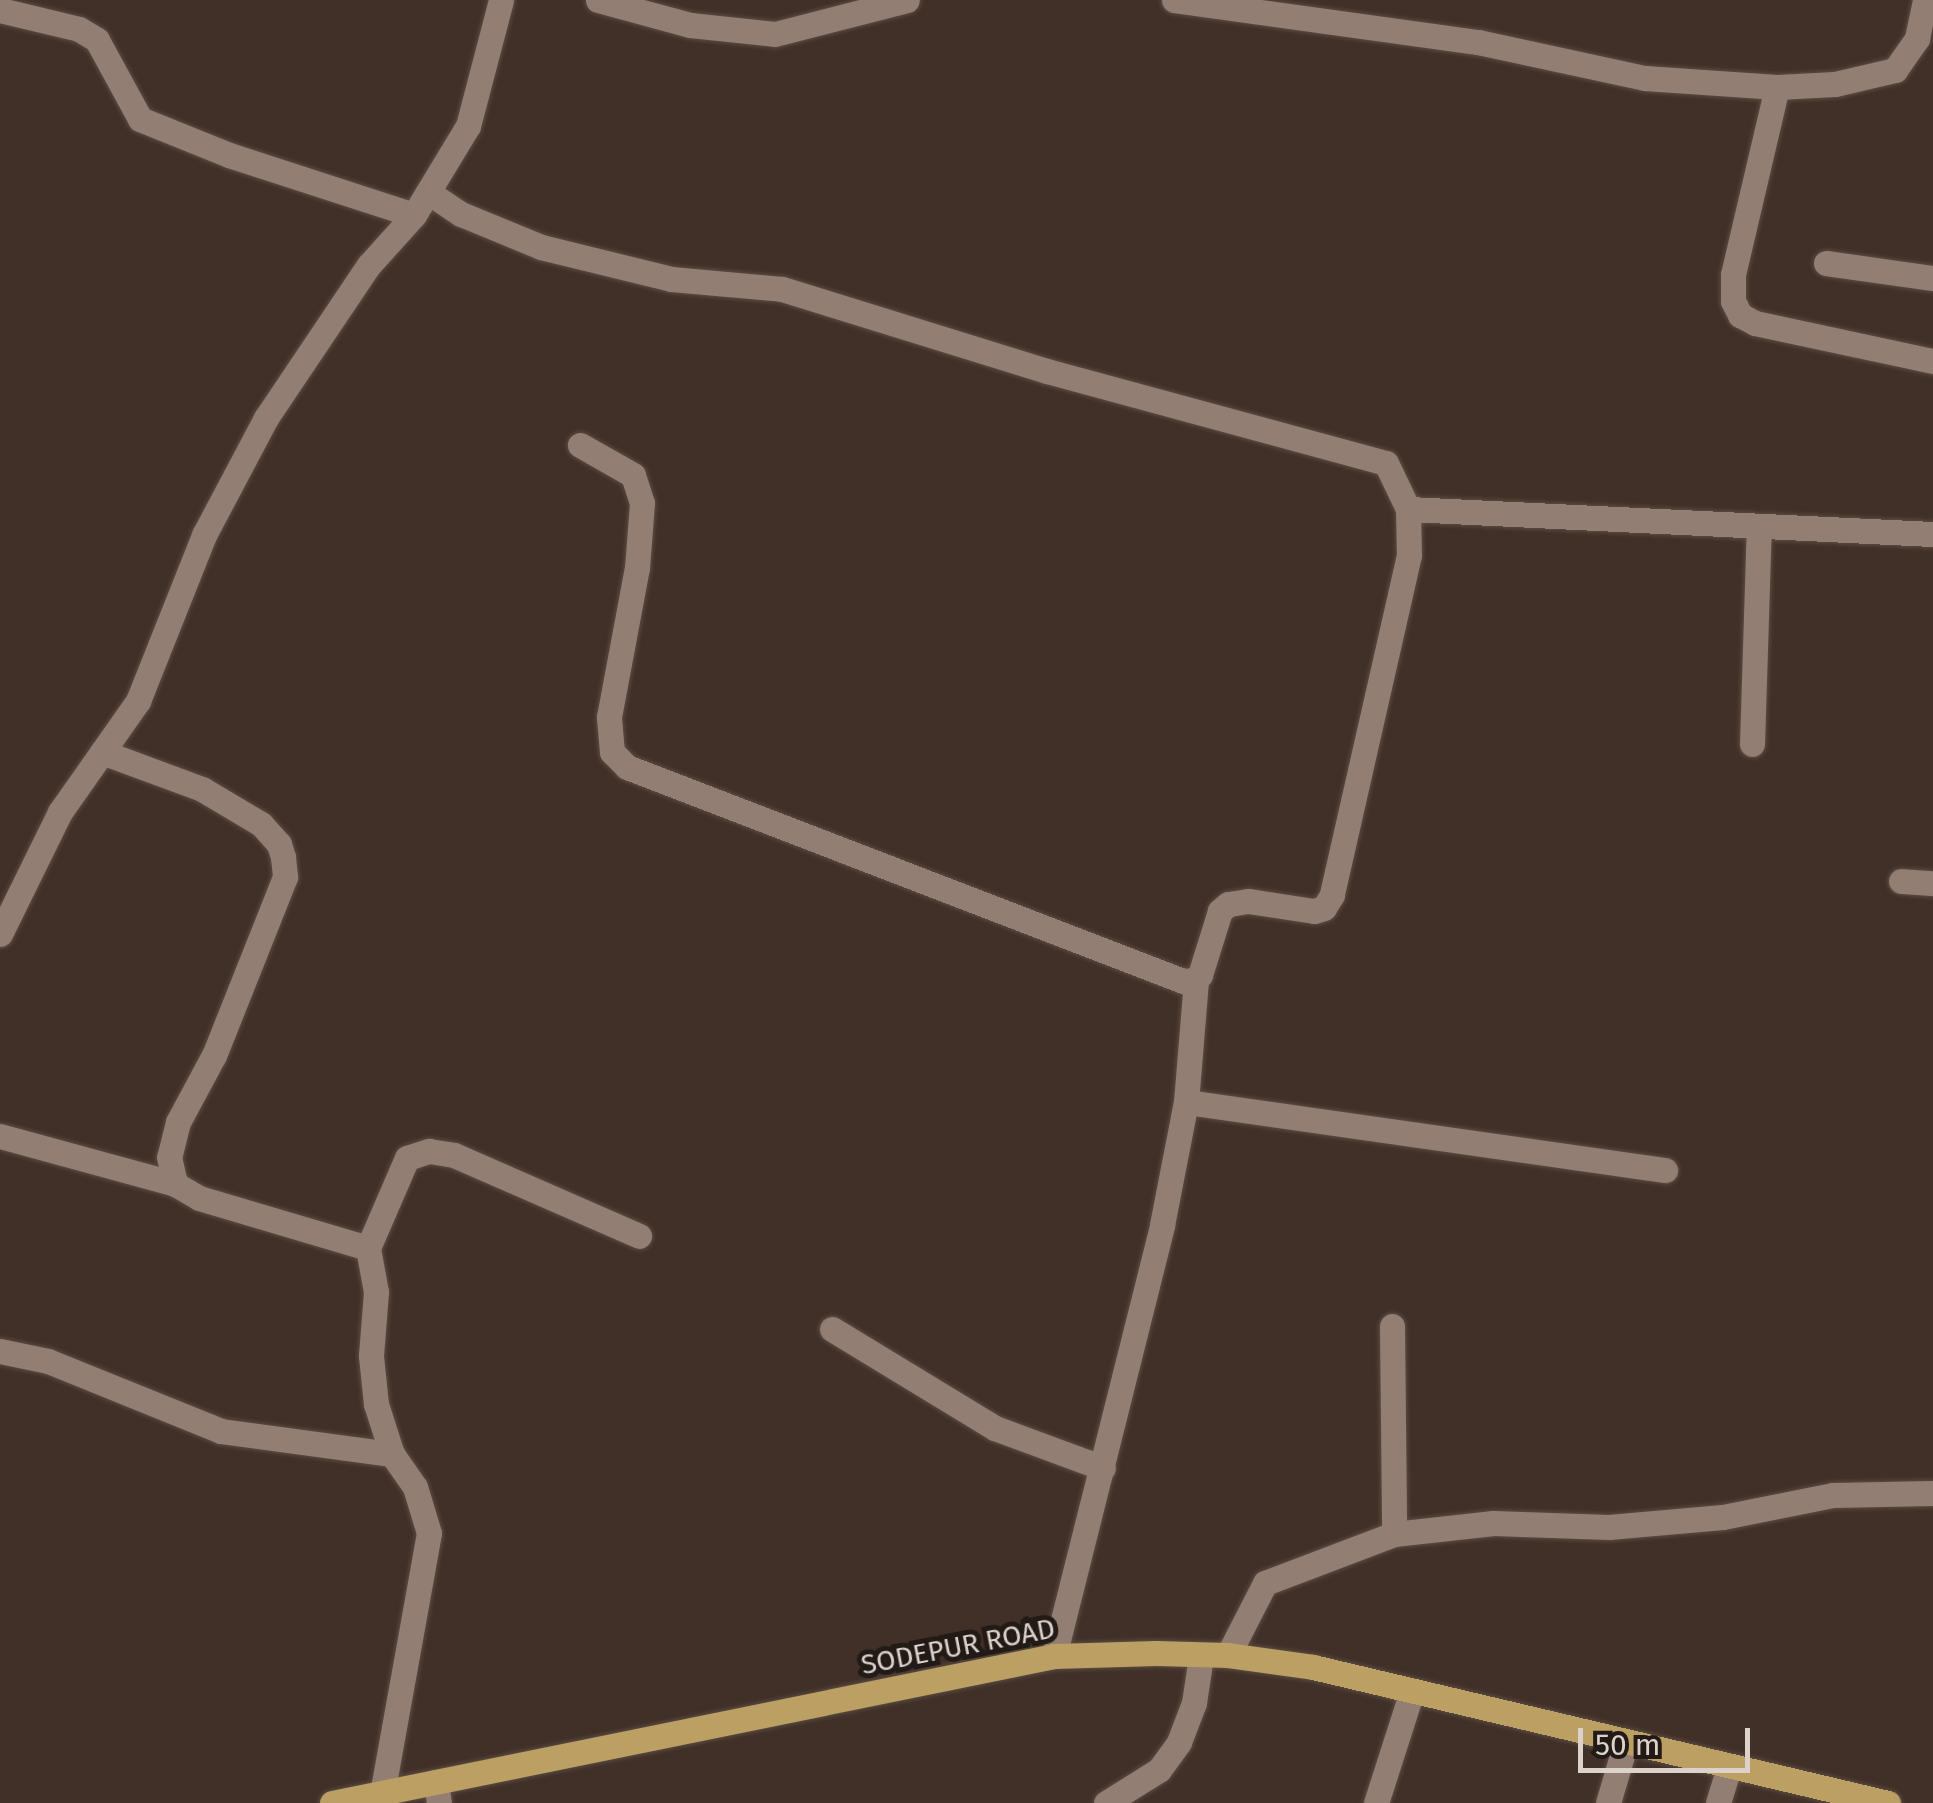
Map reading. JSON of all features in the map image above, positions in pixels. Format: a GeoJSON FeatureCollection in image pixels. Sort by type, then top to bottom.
{"type":"FeatureCollection","features":[{"type":"Feature","properties":{"kind":"main road","name":"SODEPUR ROAD"},"geometry":{"type":"LineString","coordinates":[[332,1803],[382,1793],[437,1792],[1054,1656],[1228,1655],[1312,1668],[1729,1766],[1807,1794],[1888,1803]]}},
{"type":"Feature","properties":{"kind":"street"},"geometry":{"type":"LineString","coordinates":[[0,934],[60,812],[138,701],[204,535],[266,418],[369,264],[414,215],[468,126],[501,0]]}},
{"type":"Feature","properties":{"kind":"street"},"geometry":{"type":"LineString","coordinates":[[598,0],[690,25],[774,34],[906,0]]}},
{"type":"Feature","properties":{"kind":"street"},"geometry":{"type":"LineString","coordinates":[[1174,0],[1478,42],[1645,78],[1778,87],[1835,84],[1895,70],[1917,38],[1925,0]]}},
{"type":"Feature","properties":{"kind":"street"},"geometry":{"type":"LineString","coordinates":[[0,10],[80,29],[97,40],[140,119],[229,155],[414,215]]}},
{"type":"Feature","properties":{"kind":"street"},"geometry":{"type":"LineString","coordinates":[[1778,87],[1734,275],[1734,301],[1740,315],[1756,323],[1933,361]]}},
{"type":"Feature","properties":{"kind":"street"},"geometry":{"type":"LineString","coordinates":[[428,192],[461,214],[541,247],[671,280],[782,289],[1047,371],[1338,447],[1386,463],[1408,509],[1409,555],[1332,895],[1324,908],[1314,911],[1248,902],[1224,906],[1196,980],[1186,1102],[1162,1224],[1054,1656]]}},
{"type":"Feature","properties":{"kind":"street"},"geometry":{"type":"LineString","coordinates":[[1826,263],[1933,278]]}},
{"type":"Feature","properties":{"kind":"street"},"geometry":{"type":"LineString","coordinates":[[580,445],[633,475],[642,503],[637,568],[609,717],[612,752],[627,767],[1147,968],[1183,981],[1196,980]]}},
{"type":"Feature","properties":{"kind":"street"},"geometry":{"type":"LineString","coordinates":[[1408,509],[1933,534]]}},
{"type":"Feature","properties":{"kind":"street"},"geometry":{"type":"LineString","coordinates":[[1752,744],[1759,526]]}},
{"type":"Feature","properties":{"kind":"street"},"geometry":{"type":"LineString","coordinates":[[102,752],[202,789],[232,806],[261,824],[279,844],[283,858],[286,876],[214,1055],[178,1122],[169,1157],[175,1184]]}},
{"type":"Feature","properties":{"kind":"street"},"geometry":{"type":"LineString","coordinates":[[1902,881],[1933,882]]}},
{"type":"Feature","properties":{"kind":"street"},"geometry":{"type":"LineString","coordinates":[[1186,1102],[1664,1170]]}},
{"type":"Feature","properties":{"kind":"street"},"geometry":{"type":"LineString","coordinates":[[0,1136],[175,1184],[199,1198],[368,1248]]}},
{"type":"Feature","properties":{"kind":"street"},"geometry":{"type":"LineString","coordinates":[[382,1793],[428,1533],[415,1487],[392,1454],[376,1404],[372,1356],[376,1292],[368,1248],[406,1158],[428,1151],[454,1155],[639,1236]]}},
{"type":"Feature","properties":{"kind":"street"},"geometry":{"type":"LineString","coordinates":[[1392,1326],[1394,1534]]}},
{"type":"Feature","properties":{"kind":"street"},"geometry":{"type":"LineString","coordinates":[[832,1330],[996,1428],[1103,1468]]}},
{"type":"Feature","properties":{"kind":"street"},"geometry":{"type":"LineString","coordinates":[[0,1351],[48,1361],[221,1431],[392,1454]]}},
{"type":"Feature","properties":{"kind":"street"},"geometry":{"type":"LineString","coordinates":[[1228,1655],[1265,1583],[1394,1534],[1493,1523],[1609,1526],[1723,1516],[1833,1495],[1933,1493]]}},
{"type":"Feature","properties":{"kind":"street"},"geometry":{"type":"LineString","coordinates":[[1106,1803],[1159,1770],[1179,1742],[1194,1703],[1201,1656]]}},
{"type":"Feature","properties":{"kind":"street"},"geometry":{"type":"LineString","coordinates":[[1376,1803],[1412,1691]]}},
{"type":"Feature","properties":{"kind":"street"},"geometry":{"type":"LineString","coordinates":[[1608,1803],[1626,1742]]}},
{"type":"Feature","properties":{"kind":"street"},"geometry":{"type":"LineString","coordinates":[[1718,1803],[1729,1766]]}}]}
